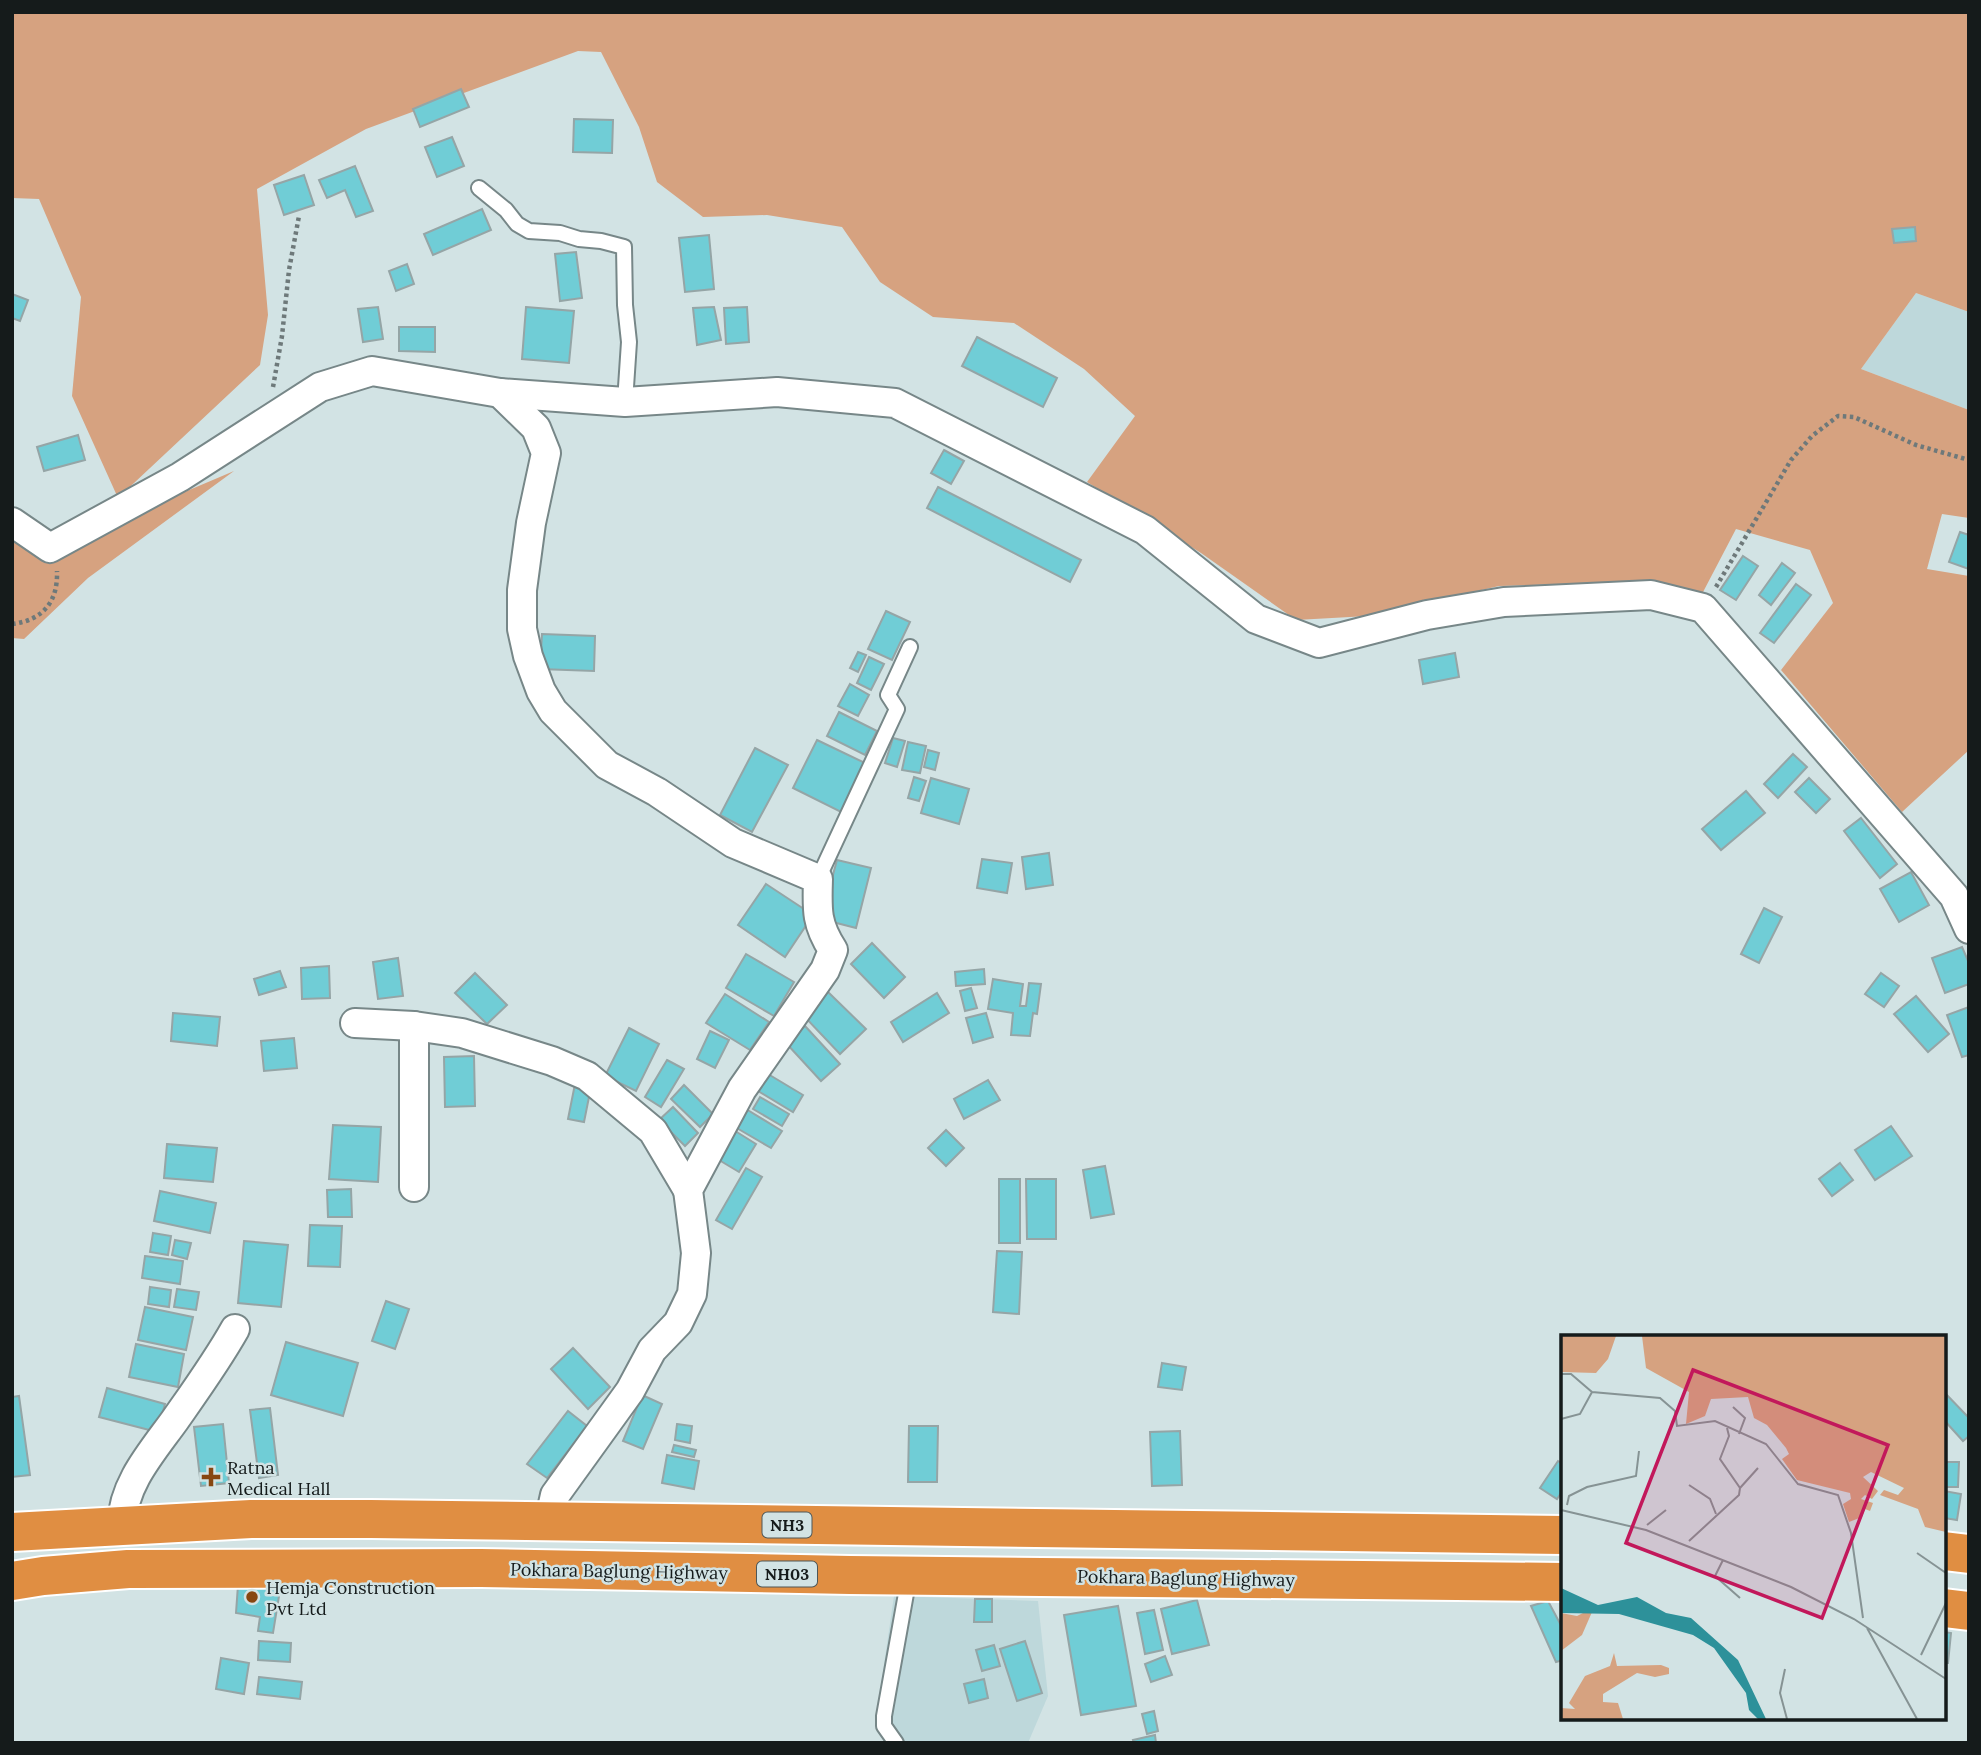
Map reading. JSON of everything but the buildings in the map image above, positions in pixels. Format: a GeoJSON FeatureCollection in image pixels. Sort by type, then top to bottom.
{"type":"FeatureCollection","features":[{"type":"Feature","properties":{"kind":"highway","name":"NH3"},"geometry":{"type":"LineString","coordinates":[[12,1532],[251,1519],[1561,1535]]}},
{"type":"Feature","properties":{"kind":"highway"},"geometry":{"type":"LineString","coordinates":[[1946,1551],[1969,1554]]}},
{"type":"Feature","properties":{"kind":"highway","name":"Pokhara Baglung Highway"},"geometry":{"type":"LineString","coordinates":[[12,1581],[128,1569],[481,1568],[1561,1582]]}},
{"type":"Feature","properties":{"kind":"highway"},"geometry":{"type":"LineString","coordinates":[[1946,1608],[1969,1611]]}},
{"type":"Feature","properties":{"kind":"street"},"geometry":{"type":"LineString","coordinates":[[12,522],[50,548],[180,478],[320,387],[372,371],[500,393],[625,402],[776,392],[895,403],[1145,530],[1255,619],[1319,643],[1427,615],[1504,602],[1651,595],[1703,608],[1954,896],[1969,929]]}},
{"type":"Feature","properties":{"kind":"street"},"geometry":{"type":"LineString","coordinates":[[500,393],[536,428],[546,453],[531,523],[524,577],[522,629],[537,680],[553,711],[607,765],[657,792],[733,843],[818,879],[816,911],[821,932],[833,950],[825,970],[743,1089],[688,1190]]}},
{"type":"Feature","properties":{"kind":"street"},"geometry":{"type":"LineString","coordinates":[[355,1023],[414,1026],[462,1033],[552,1061],[587,1076],[653,1132],[688,1190],[696,1253],[692,1294],[678,1323],[652,1350],[630,1391],[555,1495],[549,1521]]}},
{"type":"Feature","properties":{"kind":"street"},"geometry":{"type":"LineString","coordinates":[[414,1026],[414,1187]]}},
{"type":"Feature","properties":{"kind":"street"},"geometry":{"type":"LineString","coordinates":[[122,1524],[122,1506],[133,1481],[219,1357],[235,1329]]}},
{"type":"Feature","properties":{"kind":"lane"},"geometry":{"type":"LineString","coordinates":[[479,188],[506,210],[517,224],[530,231],[560,233],[624,247],[629,342],[625,402]]}},
{"type":"Feature","properties":{"kind":"lane"},"geometry":{"type":"LineString","coordinates":[[818,879],[897,709],[888,695],[910,647]]}},
{"type":"Feature","properties":{"kind":"lane"},"geometry":{"type":"LineString","coordinates":[[896,1743],[884,1727],[884,1716],[909,1575]]}},
{"type":"Feature","properties":{"kind":"path"},"geometry":{"type":"LineString","coordinates":[[267,393],[274,386],[299,216]]}},
{"type":"Feature","properties":{"kind":"path"},"geometry":{"type":"LineString","coordinates":[[1703,608],[1749,535],[1791,460],[1812,436],[1838,416],[1854,417],[1916,445],[1969,460]]}},
{"type":"Feature","properties":{"kind":"path"},"geometry":{"type":"LineString","coordinates":[[12,624],[31,619],[47,609],[56,597],[56,555],[50,548]]}},
{"type":"Feature","properties":{"kind":"shaded area"},"geometry":{"type":"Polygon","coordinates":[[[12,12],[1969,12],[1969,312],[1916,293],[1861,369],[1969,410],[1969,518],[1942,514],[1927,569],[1969,576],[1969,750],[1902,812],[1781,670],[1833,603],[1810,550],[1736,529],[1702,594],[1630,582],[1499,586],[1368,616],[1296,620],[1201,553],[1087,482],[1135,416],[1084,369],[1014,323],[933,317],[880,282],[842,227],[767,215],[703,217],[657,182],[639,127],[601,52],[578,51],[366,129],[257,189],[268,315],[260,365],[118,498],[72,396],[81,297],[39,199],[12,198],[12,12]]]}},
{"type":"Feature","properties":{"kind":"shaded area"},"geometry":{"type":"Polygon","coordinates":[[[1916,293],[1969,312],[1969,410],[1861,369],[1916,293]]]}},
{"type":"Feature","properties":{"kind":"shaded area"},"geometry":{"type":"Polygon","coordinates":[[[234,471],[88,578],[24,639],[12,638],[12,534],[41,553],[234,471]]]}},
{"type":"Feature","properties":{"kind":"shaded area"},"geometry":{"type":"Polygon","coordinates":[[[894,1596],[1038,1601],[1048,1696],[1028,1743],[904,1743],[880,1730],[880,1692],[894,1596]]]}},
{"type":"Feature","properties":{"kind":"place","name":"Ratna Medical Hall"},"geometry":{"type":"Point","coordinates":[211,1477]}},
{"type":"Feature","properties":{"kind":"place","name":"Hemja Construction Pvt Ltd"},"geometry":{"type":"Point","coordinates":[252,1597]}}]}
